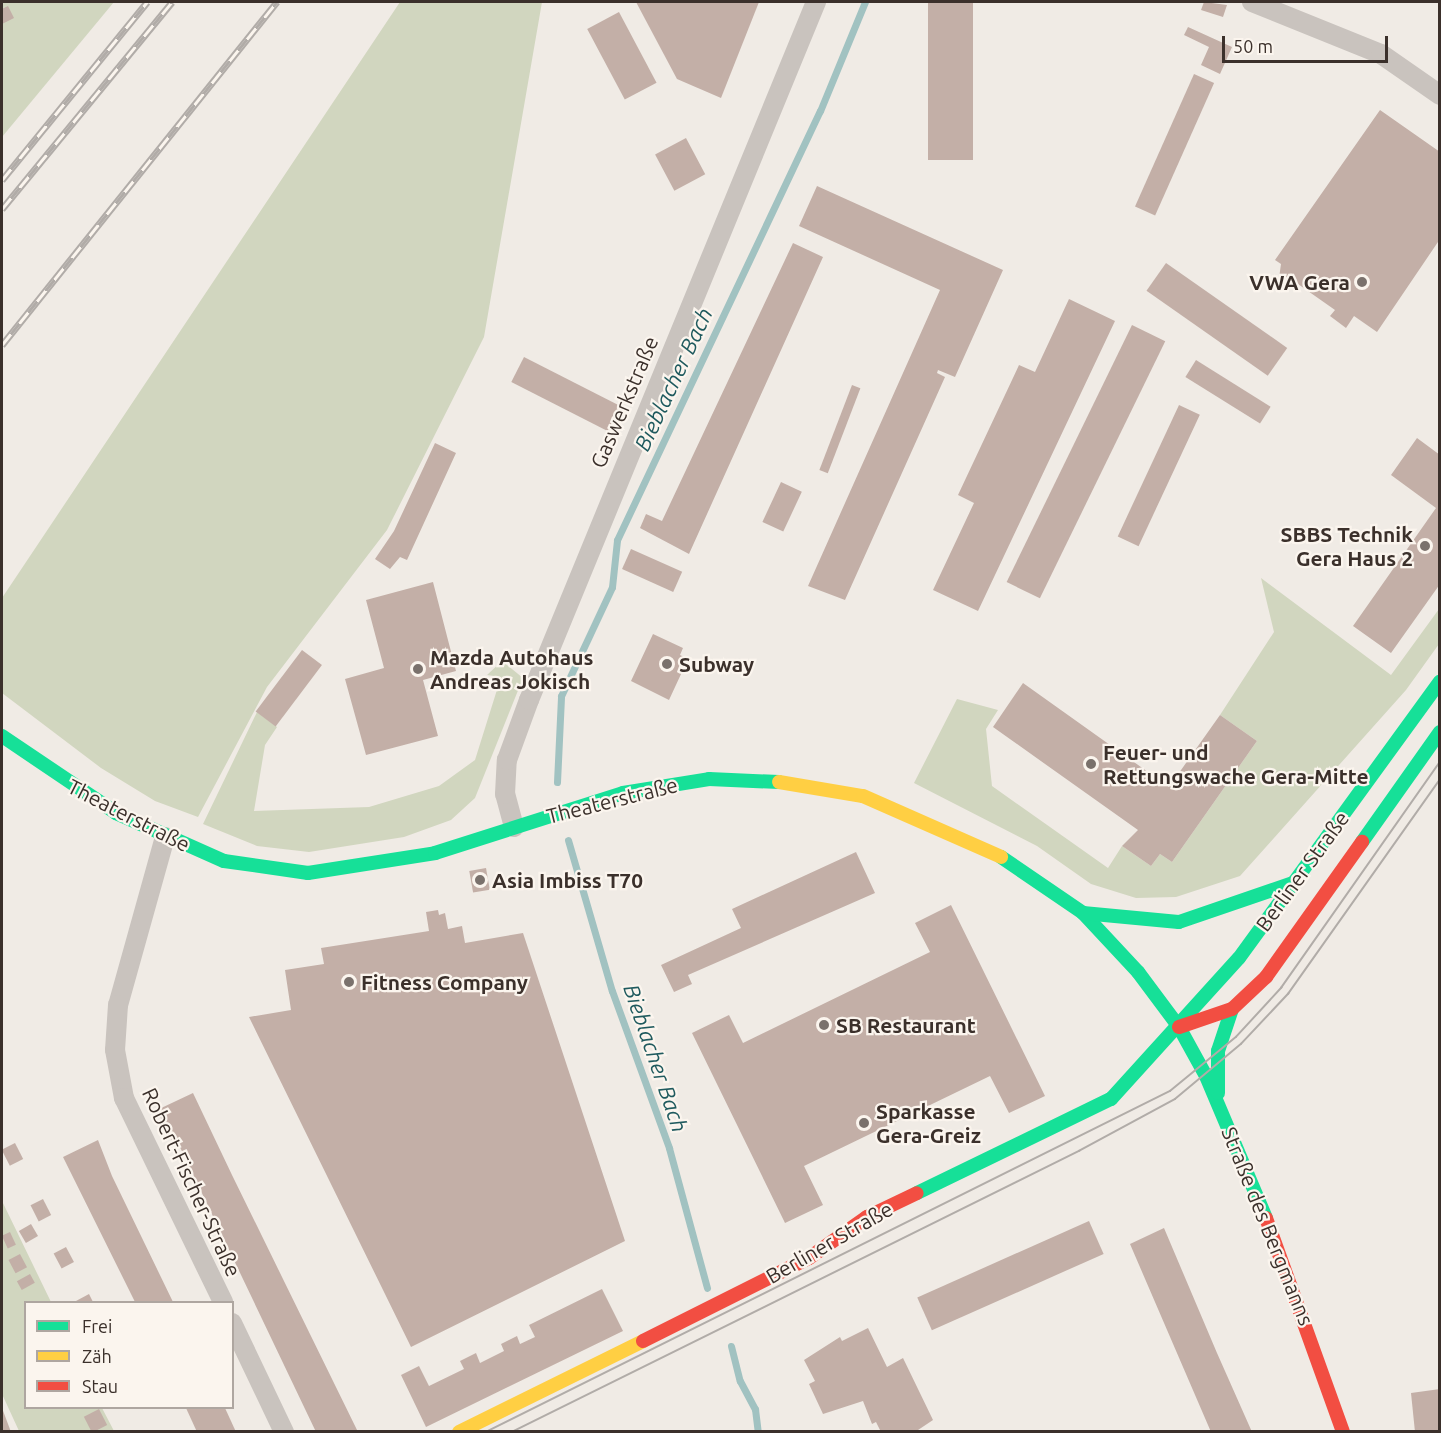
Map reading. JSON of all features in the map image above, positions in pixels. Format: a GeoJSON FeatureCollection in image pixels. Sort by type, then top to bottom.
{"type":"FeatureCollection","features":[{"type":"Feature","properties":{"kind":"main road","name":"Berliner Straße"},"geometry":{"type":"LineString","coordinates":[[459,1431],[809,1258],[867,1217],[1111,1099],[1179,1027],[1239,958],[1440,681]]}},
{"type":"Feature","properties":{"kind":"main road","name":"Berliner Straße"},"geometry":{"type":"LineString","coordinates":[[1179,1027],[1233,1008],[1266,977],[1440,732]]}},
{"type":"Feature","properties":{"kind":"main road","name":"Theaterstraße"},"geometry":{"type":"LineString","coordinates":[[2,736],[68,784],[165,837],[224,861],[308,873],[435,853],[514,827],[667,784],[750,779],[822,787],[902,809],[1006,859],[1083,913],[1138,972],[1179,1027]]}},
{"type":"Feature","properties":{"kind":"main road"},"geometry":{"type":"LineString","coordinates":[[1083,913],[1179,922],[1219,912],[1293,883]]}},
{"type":"Feature","properties":{"kind":"main road"},"geometry":{"type":"LineString","coordinates":[[1218,1104],[1218,1051],[1233,1008]]}},
{"type":"Feature","properties":{"kind":"main road","name":"Straße des Bergmanns"},"geometry":{"type":"LineString","coordinates":[[1179,1027],[1218,1104],[1311,1332],[1343,1431]]}},
{"type":"Feature","properties":{"kind":"street","name":"Gaswerkstraße"},"geometry":{"type":"LineString","coordinates":[[514,827],[505,794],[507,760],[529,700],[816,2]]}},
{"type":"Feature","properties":{"kind":"street"},"geometry":{"type":"LineString","coordinates":[[1252,2],[1381,54],[1440,95]]}},
{"type":"Feature","properties":{"kind":"street","name":"Robert-Fischer-Straße"},"geometry":{"type":"LineString","coordinates":[[165,837],[118,1005],[115,1050],[124,1098],[222,1301]]}},
{"type":"Feature","properties":{"kind":"street"},"geometry":{"type":"LineString","coordinates":[[234,1327],[285,1431]]}},
{"type":"Feature","properties":{"kind":"green space"},"geometry":{"type":"Polygon","coordinates":[[[2,2],[114,2],[2,137],[2,2]]]}},
{"type":"Feature","properties":{"kind":"green space"},"geometry":{"type":"Polygon","coordinates":[[[400,2],[542,2],[484,337],[387,530],[267,687],[198,817],[155,801],[101,768],[2,693],[2,598],[400,2]]]}},
{"type":"Feature","properties":{"kind":"green space"},"geometry":{"type":"Polygon","coordinates":[[[1261,578],[1391,675],[1439,609],[1439,644],[1406,690],[1240,876],[1176,897],[1136,898],[1091,884],[1037,846],[914,783],[957,699],[998,710],[986,729],[992,786],[1108,868],[1122,846],[1151,866],[1160,854],[1172,862],[1257,741],[1220,715],[1274,632],[1261,578]]]}},
{"type":"Feature","properties":{"kind":"green space"},"geometry":{"type":"Polygon","coordinates":[[[502,661],[523,678],[475,798],[451,820],[404,837],[309,852],[257,846],[203,824],[257,712],[277,727],[265,745],[254,811],[369,807],[439,786],[475,760],[501,677],[487,675],[502,661]]]}},
{"type":"Feature","properties":{"kind":"green space"},"geometry":{"type":"Polygon","coordinates":[[[2,1201],[51,1301],[24,1301],[24,1409],[103,1409],[114,1431],[19,1431],[2,1394],[2,1201]]]}},
{"type":"Feature","properties":{"kind":"building"},"geometry":{"type":"Polygon","coordinates":[[[636,2],[759,2],[721,98],[677,79],[636,2]]]}},
{"type":"Feature","properties":{"kind":"building"},"geometry":{"type":"Polygon","coordinates":[[[928,2],[973,2],[973,160],[928,160],[928,2]]]}},
{"type":"Feature","properties":{"kind":"building"},"geometry":{"type":"Polygon","coordinates":[[[1204,2],[1227,5],[1223,17],[1201,10],[1204,2]]]}},
{"type":"Feature","properties":{"kind":"building"},"geometry":{"type":"Polygon","coordinates":[[[8,6],[14,18],[2,24],[2,9],[8,6]]]}},
{"type":"Feature","properties":{"kind":"building"},"geometry":{"type":"Polygon","coordinates":[[[619,12],[657,83],[625,100],[587,29],[619,12]]]}},
{"type":"Feature","properties":{"kind":"building"},"geometry":{"type":"Polygon","coordinates":[[[1188,27],[1232,47],[1220,74],[1201,65],[1209,47],[1184,35],[1188,27]]]}},
{"type":"Feature","properties":{"kind":"building"},"geometry":{"type":"Polygon","coordinates":[[[1194,74],[1214,83],[1155,215],[1135,206],[1194,74]]]}},
{"type":"Feature","properties":{"kind":"building"},"geometry":{"type":"Polygon","coordinates":[[[1380,110],[1440,152],[1440,239],[1377,332],[1354,316],[1346,328],[1330,316],[1335,310],[1288,277],[1279,278],[1281,264],[1275,260],[1380,110]]]}},
{"type":"Feature","properties":{"kind":"building"},"geometry":{"type":"Polygon","coordinates":[[[686,138],[705,174],[674,191],[655,154],[686,138]]]}},
{"type":"Feature","properties":{"kind":"building"},"geometry":{"type":"Polygon","coordinates":[[[817,186],[1003,270],[955,377],[938,370],[937,373],[945,377],[845,600],[808,586],[940,290],[799,226],[817,186]]]}},
{"type":"Feature","properties":{"kind":"building"},"geometry":{"type":"Polygon","coordinates":[[[793,243],[823,257],[689,554],[640,528],[646,514],[662,521],[793,243]]]}},
{"type":"Feature","properties":{"kind":"building"},"geometry":{"type":"Polygon","coordinates":[[[1166,263],[1287,348],[1268,376],[1146,291],[1166,263]]]}},
{"type":"Feature","properties":{"kind":"building"},"geometry":{"type":"Polygon","coordinates":[[[1069,299],[1115,321],[978,611],[933,590],[974,503],[958,495],[1019,365],[1035,372],[1069,299]]]}},
{"type":"Feature","properties":{"kind":"building"},"geometry":{"type":"Polygon","coordinates":[[[1132,325],[1165,341],[1040,598],[1007,582],[1132,325]]]}},
{"type":"Feature","properties":{"kind":"building"},"geometry":{"type":"Polygon","coordinates":[[[524,357],[620,406],[608,431],[511,382],[524,357]]]}},
{"type":"Feature","properties":{"kind":"building"},"geometry":{"type":"Polygon","coordinates":[[[1196,360],[1271,407],[1260,424],[1185,377],[1196,360]]]}},
{"type":"Feature","properties":{"kind":"building"},"geometry":{"type":"Polygon","coordinates":[[[852,385],[860,388],[828,473],[819,470],[852,385]]]}},
{"type":"Feature","properties":{"kind":"building"},"geometry":{"type":"Polygon","coordinates":[[[1179,405],[1200,415],[1139,546],[1118,536],[1179,405]]]}},
{"type":"Feature","properties":{"kind":"building","name":"SBBS Technik Gera Haus 2"},"geometry":{"type":"Polygon","coordinates":[[[1417,438],[1440,455],[1440,584],[1391,653],[1353,626],[1436,508],[1391,475],[1417,438]]]}},
{"type":"Feature","properties":{"kind":"building"},"geometry":{"type":"Polygon","coordinates":[[[435,443],[456,453],[407,560],[400,557],[390,569],[375,559],[394,531],[435,443]]]}},
{"type":"Feature","properties":{"kind":"building"},"geometry":{"type":"Polygon","coordinates":[[[781,482],[802,492],[783,532],[762,522],[781,482]]]}},
{"type":"Feature","properties":{"kind":"building"},"geometry":{"type":"Polygon","coordinates":[[[631,549],[682,572],[673,592],[622,569],[631,549]]]}},
{"type":"Feature","properties":{"kind":"building","name":"Mazda Autohaus Andreas Jokisch"},"geometry":{"type":"Polygon","coordinates":[[[433,582],[456,671],[423,680],[438,736],[366,755],[345,679],[384,668],[366,600],[433,582]]]}},
{"type":"Feature","properties":{"kind":"building","name":"Subway"},"geometry":{"type":"Polygon","coordinates":[[[653,634],[683,648],[680,655],[688,659],[669,700],[631,681],[653,634]]]}},
{"type":"Feature","properties":{"kind":"building"},"geometry":{"type":"Polygon","coordinates":[[[302,650],[322,665],[276,727],[256,711],[302,650]]]}},
{"type":"Feature","properties":{"kind":"building","name":"Feuer- und Rettungswache Gera-Mitte"},"geometry":{"type":"Polygon","coordinates":[[[1023,683],[1169,787],[1220,715],[1257,741],[1172,862],[1160,854],[1151,866],[1122,846],[1138,830],[993,727],[1023,683]]]}},
{"type":"Feature","properties":{"kind":"building"},"geometry":{"type":"Polygon","coordinates":[[[856,852],[875,893],[688,975],[692,984],[674,992],[661,965],[741,928],[732,909],[856,852]]]}},
{"type":"Feature","properties":{"kind":"building","name":"Asia Imbiss T70"},"geometry":{"type":"Polygon","coordinates":[[[486,868],[490,890],[473,893],[469,871],[486,868]]]}},
{"type":"Feature","properties":{"kind":"building"},"geometry":{"type":"Polygon","coordinates":[[[951,905],[1045,1096],[1009,1113],[990,1076],[804,1166],[823,1205],[785,1223],[692,1033],[729,1015],[743,1043],[930,952],[915,923],[951,905]]]}},
{"type":"Feature","properties":{"kind":"building"},"geometry":{"type":"Polygon","coordinates":[[[438,910],[439,915],[445,913],[448,929],[462,926],[465,943],[523,933],[625,1241],[411,1347],[249,1017],[291,1010],[285,970],[324,964],[321,948],[429,931],[426,912],[438,910]]]}},
{"type":"Feature","properties":{"kind":"building"},"geometry":{"type":"Polygon","coordinates":[[[193,1093],[358,1432],[316,1432],[178,1143],[174,1145],[157,1110],[193,1093]]]}},
{"type":"Feature","properties":{"kind":"building"},"geometry":{"type":"Polygon","coordinates":[[[98,1140],[112,1176],[173,1301],[135,1301],[63,1157],[98,1140]]]}},
{"type":"Feature","properties":{"kind":"building"},"geometry":{"type":"Polygon","coordinates":[[[15,1143],[23,1159],[10,1166],[2,1150],[15,1143]]]}},
{"type":"Feature","properties":{"kind":"building"},"geometry":{"type":"Polygon","coordinates":[[[43,1199],[51,1215],[39,1221],[31,1205],[43,1199]]]}},
{"type":"Feature","properties":{"kind":"building"},"geometry":{"type":"Polygon","coordinates":[[[1089,1221],[1104,1254],[932,1330],[917,1297],[1089,1221]]]}},
{"type":"Feature","properties":{"kind":"building"},"geometry":{"type":"Polygon","coordinates":[[[31,1224],[38,1236],[26,1243],[19,1231],[31,1224]]]}},
{"type":"Feature","properties":{"kind":"building"},"geometry":{"type":"Polygon","coordinates":[[[1164,1228],[1252,1432],[1211,1432],[1130,1244],[1164,1228]]]}},
{"type":"Feature","properties":{"kind":"building"},"geometry":{"type":"Polygon","coordinates":[[[10,1232],[16,1245],[8,1248],[2,1236],[10,1232]]]}},
{"type":"Feature","properties":{"kind":"building"},"geometry":{"type":"Polygon","coordinates":[[[66,1247],[74,1262],[62,1269],[54,1254],[66,1247]]]}},
{"type":"Feature","properties":{"kind":"building"},"geometry":{"type":"Polygon","coordinates":[[[20,1254],[27,1267],[16,1273],[9,1260],[20,1254]]]}},
{"type":"Feature","properties":{"kind":"building"},"geometry":{"type":"Polygon","coordinates":[[[30,1274],[35,1283],[22,1290],[17,1281],[30,1274]]]}},
{"type":"Feature","properties":{"kind":"building"},"geometry":{"type":"Polygon","coordinates":[[[602,1289],[623,1331],[426,1427],[401,1375],[419,1366],[429,1386],[464,1369],[460,1361],[476,1353],[480,1363],[504,1351],[501,1344],[517,1336],[520,1344],[535,1337],[529,1325],[602,1289]]]}},
{"type":"Feature","properties":{"kind":"building"},"geometry":{"type":"Polygon","coordinates":[[[89,1294],[92,1301],[76,1301],[89,1294]]]}},
{"type":"Feature","properties":{"kind":"building"},"geometry":{"type":"Polygon","coordinates":[[[868,1328],[887,1367],[903,1358],[933,1420],[915,1432],[881,1432],[876,1422],[872,1424],[863,1401],[823,1414],[809,1384],[815,1381],[804,1360],[840,1337],[842,1341],[868,1328]]]}},
{"type":"Feature","properties":{"kind":"building"},"geometry":{"type":"Polygon","coordinates":[[[1440,1389],[1440,1432],[1415,1432],[1411,1393],[1440,1389]]]}},
{"type":"Feature","properties":{"kind":"building"},"geometry":{"type":"Polygon","coordinates":[[[2,1408],[11,1432],[2,1432],[2,1408]]]}},
{"type":"Feature","properties":{"kind":"building"},"geometry":{"type":"Polygon","coordinates":[[[99,1409],[107,1425],[92,1432],[84,1417],[99,1409]]]}},
{"type":"Feature","properties":{"kind":"building"},"geometry":{"type":"Polygon","coordinates":[[[186,1409],[225,1409],[236,1432],[197,1432],[186,1409]]]}},
{"type":"Feature","properties":{"kind":"waterway","name":"Bieblacher Bach"},"geometry":{"type":"LineString","coordinates":[[557,782],[561,696],[612,587],[617,540],[820,111],[865,2]]}},
{"type":"Feature","properties":{"kind":"waterway","name":"Bieblacher Bach"},"geometry":{"type":"LineString","coordinates":[[568,840],[612,991],[669,1148],[707,1288]]}},
{"type":"Feature","properties":{"kind":"waterway","name":"Bieblacher Bach"},"geometry":{"type":"LineString","coordinates":[[731,1346],[740,1381],[755,1409],[758,1432]]}},
{"type":"Feature","properties":{"kind":"tram line"},"geometry":{"type":"LineString","coordinates":[[486,1432],[1170,1091],[1236,1037],[1281,988],[1440,762]]}},
{"type":"Feature","properties":{"kind":"tram line"},"geometry":{"type":"LineString","coordinates":[[512,1432],[1079,1151],[1175,1099],[1241,1044],[1288,994],[1440,779]]}},
{"type":"Feature","properties":{"kind":"railway"},"geometry":{"type":"LineString","coordinates":[[2,180],[147,2]]}},
{"type":"Feature","properties":{"kind":"railway"},"geometry":{"type":"LineString","coordinates":[[2,209],[172,2]]}},
{"type":"Feature","properties":{"kind":"railway"},"geometry":{"type":"LineString","coordinates":[[2,345],[277,2]]}},
{"type":"Feature","properties":{"kind":"traffic: fast"},"geometry":{"type":"LineString","coordinates":[[917,1193],[1111,1099],[1239,958],[1440,681]]}},
{"type":"Feature","properties":{"kind":"traffic: fast"},"geometry":{"type":"LineString","coordinates":[[1362,842],[1440,732]]}},
{"type":"Feature","properties":{"kind":"traffic: fast"},"geometry":{"type":"LineString","coordinates":[[2,736],[116,813],[224,861],[308,873],[435,853],[623,793],[709,779],[779,782]]}},
{"type":"Feature","properties":{"kind":"traffic: fast"},"geometry":{"type":"LineString","coordinates":[[1001,857],[1083,913],[1138,972],[1179,1027],[1206,1076],[1266,1218]]}},
{"type":"Feature","properties":{"kind":"traffic: fast"},"geometry":{"type":"LineString","coordinates":[[1083,913],[1179,922],[1293,883]]}},
{"type":"Feature","properties":{"kind":"traffic: fast"},"geometry":{"type":"LineString","coordinates":[[1218,1093],[1218,1051],[1232,1009]]}},
{"type":"Feature","properties":{"kind":"traffic: slow"},"geometry":{"type":"LineString","coordinates":[[779,782],[863,796],[1001,857]]}},
{"type":"Feature","properties":{"kind":"traffic: slow"},"geometry":{"type":"LineString","coordinates":[[459,1432],[643,1341]]}},
{"type":"Feature","properties":{"kind":"traffic: jam"},"geometry":{"type":"LineString","coordinates":[[1179,1027],[1232,1009],[1266,977],[1362,842]]}},
{"type":"Feature","properties":{"kind":"traffic: jam"},"geometry":{"type":"LineString","coordinates":[[643,1341],[809,1258],[867,1217],[917,1193]]}},
{"type":"Feature","properties":{"kind":"traffic: jam"},"geometry":{"type":"LineString","coordinates":[[1266,1218],[1343,1432]]}},
{"type":"Feature","properties":{"kind":"place","name":"VWA Gera"},"geometry":{"type":"Point","coordinates":[1362,282]}},
{"type":"Feature","properties":{"kind":"place","name":"SBBS Technik Gera Haus 2"},"geometry":{"type":"Point","coordinates":[1425,546]}},
{"type":"Feature","properties":{"kind":"place","name":"Subway"},"geometry":{"type":"Point","coordinates":[667,664]}},
{"type":"Feature","properties":{"kind":"place","name":"Mazda Autohaus Andreas Jokisch"},"geometry":{"type":"Point","coordinates":[418,669]}},
{"type":"Feature","properties":{"kind":"place","name":"Feuer- und Rettungswache Gera-Mitte"},"geometry":{"type":"Point","coordinates":[1091,764]}},
{"type":"Feature","properties":{"kind":"place","name":"Asia Imbiss T70"},"geometry":{"type":"Point","coordinates":[480,880]}},
{"type":"Feature","properties":{"kind":"place","name":"Fitness Company"},"geometry":{"type":"Point","coordinates":[349,982]}},
{"type":"Feature","properties":{"kind":"place","name":"SB Restaurant"},"geometry":{"type":"Point","coordinates":[824,1025]}},
{"type":"Feature","properties":{"kind":"place","name":"Sparkasse Gera-Greiz"},"geometry":{"type":"Point","coordinates":[864,1123]}}]}
